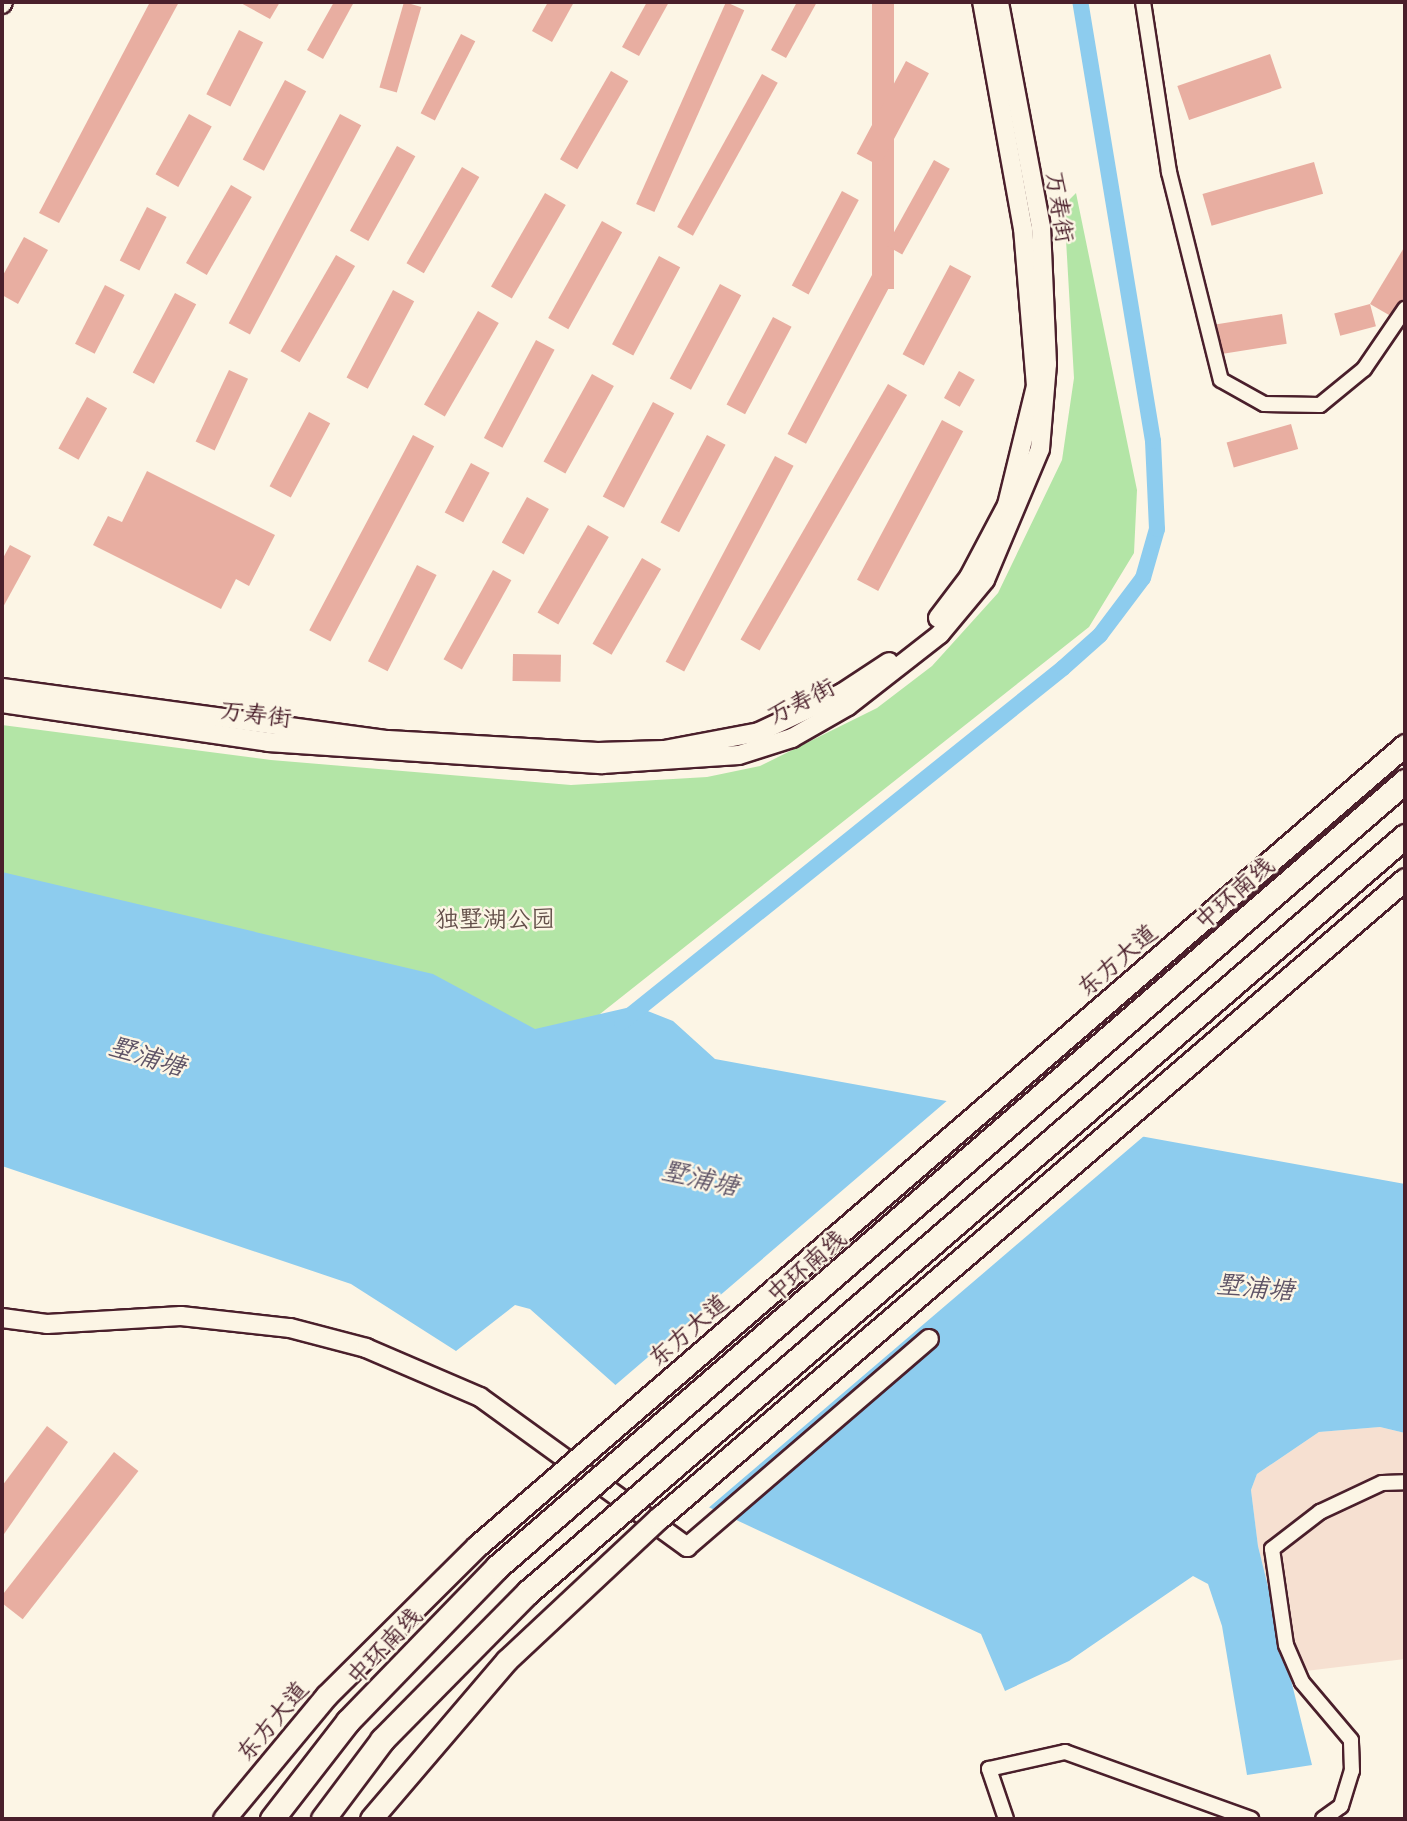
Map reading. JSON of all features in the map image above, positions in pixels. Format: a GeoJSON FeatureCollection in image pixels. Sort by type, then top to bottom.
{"type":"FeatureCollection","features":[{"type":"Feature","properties":{"kind":"highway","name":"中环南线"},"geometry":{"type":"LineString","coordinates":[[272,1819],[348,1721],[497,1567],[1405,781]]}},
{"type":"Feature","properties":{"kind":"highway"},"geometry":{"type":"LineString","coordinates":[[323,1819],[382,1740],[528,1592],[1405,836]]}},
{"type":"Feature","properties":{"kind":"main road","name":"东方大道"},"geometry":{"type":"LineString","coordinates":[[224,1819],[326,1696],[477,1546],[1405,745]]}},
{"type":"Feature","properties":{"kind":"main road"},"geometry":{"type":"LineString","coordinates":[[370,1819],[507,1660],[659,1518],[1405,879]]}},
{"type":"Feature","properties":{"kind":"street","name":"万寿街"},"geometry":{"type":"LineString","coordinates":[[2,688],[388,740],[611,752],[664,750],[759,732],[842,693],[891,660],[930,628],[969,577],[1007,505],[1036,386],[1025,241],[982,2]]}},
{"type":"Feature","properties":{"kind":"street","name":"万寿街"},"geometry":{"type":"LineString","coordinates":[[2,703],[268,742],[602,764],[739,755],[792,738],[848,706],[940,634],[985,580],[1040,449],[1047,364],[1041,227],[999,2]]}},
{"type":"Feature","properties":{"kind":"street"},"geometry":{"type":"LineString","coordinates":[[1143,2],[1169,172],[1221,380],[1264,404],[1320,405],[1364,369],[1405,309]]}},
{"type":"Feature","properties":{"kind":"street"},"geometry":{"type":"LineString","coordinates":[[2,1318],[47,1324],[181,1316],[290,1328],[366,1348],[480,1397],[687,1547],[929,1339]]}},
{"type":"Feature","properties":{"kind":"street"},"geometry":{"type":"LineString","coordinates":[[1324,1819],[1341,1806],[1352,1771],[1351,1740],[1303,1682],[1286,1645],[1272,1549],[1320,1512],[1382,1483],[1405,1482]]}},
{"type":"Feature","properties":{"kind":"street"},"geometry":{"type":"LineString","coordinates":[[1006,1819],[989,1769],[1065,1752],[1251,1819]]}},
{"type":"Feature","properties":{"kind":"shaded area"},"geometry":{"type":"Polygon","coordinates":[[[1380,1427],[1405,1433],[1405,1659],[1289,1673],[1258,1546],[1251,1490],[1257,1474],[1319,1432],[1380,1427]]]}},
{"type":"Feature","properties":{"kind":"green space","name":"独墅湖公园"},"geometry":{"type":"Polygon","coordinates":[[[1076,193],[1137,490],[1134,553],[1089,627],[600,1014],[568,1053],[2,919],[2,725],[271,760],[571,785],[707,777],[760,766],[877,708],[932,666],[998,593],[1062,460],[1074,378],[1064,205],[1076,193]]]}},
{"type":"Feature","properties":{"kind":"water","name":"墅浦塘"},"geometry":{"type":"Polygon","coordinates":[[[2,872],[433,974],[535,1029],[635,1006],[673,1021],[715,1059],[1405,1184],[1405,1433],[1380,1427],[1319,1432],[1257,1474],[1251,1490],[1258,1546],[1312,1765],[1247,1775],[1222,1626],[1208,1584],[1193,1576],[1069,1661],[1005,1691],[981,1634],[674,1491],[747,1435],[702,1381],[639,1406],[530,1309],[515,1305],[456,1351],[351,1284],[2,1166],[2,872]]]}},
{"type":"Feature","properties":{"kind":"pier"},"geometry":{"type":"Polygon","coordinates":[[[949,1099],[1144,1136],[706,1510],[672,1494],[671,1488],[742,1435],[701,1385],[639,1409],[612,1388],[949,1099]]]}},
{"type":"Feature","properties":{"kind":"building"},"geometry":{"type":"Polygon","coordinates":[[[150,2],[179,2],[59,223],[39,213],[150,2]]]}},
{"type":"Feature","properties":{"kind":"building"},"geometry":{"type":"Polygon","coordinates":[[[239,2],[280,2],[270,19],[239,2]]]}},
{"type":"Feature","properties":{"kind":"building"},"geometry":{"type":"Polygon","coordinates":[[[334,2],[354,2],[323,59],[307,50],[334,2]]]}},
{"type":"Feature","properties":{"kind":"building"},"geometry":{"type":"Polygon","coordinates":[[[404,2],[421,7],[397,93],[379,88],[404,2]]]}},
{"type":"Feature","properties":{"kind":"building"},"geometry":{"type":"Polygon","coordinates":[[[548,2],[574,2],[552,42],[532,31],[548,2]]]}},
{"type":"Feature","properties":{"kind":"building"},"geometry":{"type":"Polygon","coordinates":[[[647,2],[669,2],[639,56],[622,47],[647,2]]]}},
{"type":"Feature","properties":{"kind":"building"},"geometry":{"type":"Polygon","coordinates":[[[726,2],[744,10],[654,212],[636,204],[726,2]]]}},
{"type":"Feature","properties":{"kind":"building"},"geometry":{"type":"Polygon","coordinates":[[[797,2],[817,2],[786,58],[771,50],[797,2]]]}},
{"type":"Feature","properties":{"kind":"building"},"geometry":{"type":"Polygon","coordinates":[[[872,2],[894,2],[894,289],[872,289],[872,2]]]}},
{"type":"Feature","properties":{"kind":"building"},"geometry":{"type":"Polygon","coordinates":[[[239,30],[263,42],[230,106],[206,94],[239,30]]]}},
{"type":"Feature","properties":{"kind":"building"},"geometry":{"type":"Polygon","coordinates":[[[461,34],[475,41],[435,121],[421,113],[461,34]]]}},
{"type":"Feature","properties":{"kind":"building"},"geometry":{"type":"Polygon","coordinates":[[[1270,54],[1282,88],[1189,120],[1177,86],[1270,54]]]}},
{"type":"Feature","properties":{"kind":"building"},"geometry":{"type":"Polygon","coordinates":[[[906,61],[929,73],[880,166],[857,154],[906,61]]]}},
{"type":"Feature","properties":{"kind":"building"},"geometry":{"type":"Polygon","coordinates":[[[611,71],[628,81],[577,169],[560,159],[611,71]]]}},
{"type":"Feature","properties":{"kind":"building"},"geometry":{"type":"Polygon","coordinates":[[[762,74],[778,83],[693,236],[677,227],[762,74]]]}},
{"type":"Feature","properties":{"kind":"building"},"geometry":{"type":"Polygon","coordinates":[[[285,80],[306,91],[264,171],[243,159],[285,80]]]}},
{"type":"Feature","properties":{"kind":"building"},"geometry":{"type":"Polygon","coordinates":[[[189,114],[212,127],[178,187],[156,174],[189,114]]]}},
{"type":"Feature","properties":{"kind":"building"},"geometry":{"type":"Polygon","coordinates":[[[340,114],[361,125],[250,335],[229,323],[340,114]]]}},
{"type":"Feature","properties":{"kind":"building"},"geometry":{"type":"Polygon","coordinates":[[[397,146],[415,156],[368,241],[350,231],[397,146]]]}},
{"type":"Feature","properties":{"kind":"building"},"geometry":{"type":"Polygon","coordinates":[[[934,160],[950,169],[902,254],[886,246],[934,160]]]}},
{"type":"Feature","properties":{"kind":"building"},"geometry":{"type":"Polygon","coordinates":[[[1314,162],[1323,194],[1212,226],[1202,194],[1314,162]]]}},
{"type":"Feature","properties":{"kind":"building"},"geometry":{"type":"Polygon","coordinates":[[[462,167],[479,177],[424,273],[406,263],[462,167]]]}},
{"type":"Feature","properties":{"kind":"building"},"geometry":{"type":"Polygon","coordinates":[[[231,185],[252,197],[207,275],[186,263],[231,185]]]}},
{"type":"Feature","properties":{"kind":"building"},"geometry":{"type":"Polygon","coordinates":[[[842,191],[859,200],[809,294],[792,285],[842,191]]]}},
{"type":"Feature","properties":{"kind":"building"},"geometry":{"type":"Polygon","coordinates":[[[545,193],[566,205],[512,299],[491,287],[545,193]]]}},
{"type":"Feature","properties":{"kind":"building"},"geometry":{"type":"Polygon","coordinates":[[[147,207],[167,217],[139,270],[120,260],[147,207]]]}},
{"type":"Feature","properties":{"kind":"building"},"geometry":{"type":"Polygon","coordinates":[[[602,221],[622,232],[568,329],[548,318],[602,221]]]}},
{"type":"Feature","properties":{"kind":"building"},"geometry":{"type":"Polygon","coordinates":[[[24,237],[48,250],[18,304],[2,295],[2,277],[24,237]]]}},
{"type":"Feature","properties":{"kind":"building"},"geometry":{"type":"Polygon","coordinates":[[[1405,246],[1405,297],[1389,315],[1370,304],[1405,246]]]}},
{"type":"Feature","properties":{"kind":"building"},"geometry":{"type":"Polygon","coordinates":[[[336,255],[355,266],[300,362],[280,351],[336,255]]]}},
{"type":"Feature","properties":{"kind":"building"},"geometry":{"type":"Polygon","coordinates":[[[659,256],[680,267],[633,356],[612,344],[659,256]]]}},
{"type":"Feature","properties":{"kind":"building"},"geometry":{"type":"Polygon","coordinates":[[[950,265],[971,276],[924,365],[903,354],[950,265]]]}},
{"type":"Feature","properties":{"kind":"building"},"geometry":{"type":"Polygon","coordinates":[[[872,275],[891,285],[806,444],[787,434],[872,275]]]}},
{"type":"Feature","properties":{"kind":"building"},"geometry":{"type":"Polygon","coordinates":[[[720,284],[741,295],[691,390],[670,378],[720,284]]]}},
{"type":"Feature","properties":{"kind":"building"},"geometry":{"type":"Polygon","coordinates":[[[105,285],[125,295],[95,354],[75,344],[105,285]]]}},
{"type":"Feature","properties":{"kind":"building"},"geometry":{"type":"Polygon","coordinates":[[[393,290],[414,301],[368,389],[347,377],[393,290]]]}},
{"type":"Feature","properties":{"kind":"building"},"geometry":{"type":"Polygon","coordinates":[[[175,293],[196,304],[154,384],[133,372],[175,293]]]}},
{"type":"Feature","properties":{"kind":"building"},"geometry":{"type":"Polygon","coordinates":[[[1370,304],[1376,326],[1340,336],[1334,314],[1370,304]]]}},
{"type":"Feature","properties":{"kind":"building"},"geometry":{"type":"Polygon","coordinates":[[[478,311],[499,323],[445,417],[424,405],[478,311]]]}},
{"type":"Feature","properties":{"kind":"building"},"geometry":{"type":"Polygon","coordinates":[[[1282,314],[1287,344],[1222,354],[1217,324],[1282,314]]]}},
{"type":"Feature","properties":{"kind":"building"},"geometry":{"type":"Polygon","coordinates":[[[773,317],[792,327],[745,414],[727,404],[773,317]]]}},
{"type":"Feature","properties":{"kind":"building"},"geometry":{"type":"Polygon","coordinates":[[[536,340],[555,350],[502,448],[484,438],[536,340]]]}},
{"type":"Feature","properties":{"kind":"building"},"geometry":{"type":"Polygon","coordinates":[[[229,370],[248,379],[215,450],[196,442],[229,370]]]}},
{"type":"Feature","properties":{"kind":"building"},"geometry":{"type":"Polygon","coordinates":[[[959,371],[975,380],[960,407],[944,398],[959,371]]]}},
{"type":"Feature","properties":{"kind":"building"},"geometry":{"type":"Polygon","coordinates":[[[592,374],[614,386],[565,474],[544,461],[592,374]]]}},
{"type":"Feature","properties":{"kind":"building"},"geometry":{"type":"Polygon","coordinates":[[[888,384],[907,395],[760,650],[740,639],[888,384]]]}},
{"type":"Feature","properties":{"kind":"building"},"geometry":{"type":"Polygon","coordinates":[[[87,397],[107,408],[79,460],[58,449],[87,397]]]}},
{"type":"Feature","properties":{"kind":"building"},"geometry":{"type":"Polygon","coordinates":[[[653,402],[674,413],[624,508],[603,496],[653,402]]]}},
{"type":"Feature","properties":{"kind":"building"},"geometry":{"type":"Polygon","coordinates":[[[309,412],[330,423],[291,497],[270,486],[309,412]]]}},
{"type":"Feature","properties":{"kind":"building"},"geometry":{"type":"Polygon","coordinates":[[[942,420],[963,431],[878,591],[857,580],[942,420]]]}},
{"type":"Feature","properties":{"kind":"building"},"geometry":{"type":"Polygon","coordinates":[[[1291,424],[1298,449],[1234,467],[1227,442],[1291,424]]]}},
{"type":"Feature","properties":{"kind":"building"},"geometry":{"type":"Polygon","coordinates":[[[413,435],[434,446],[330,641],[309,630],[413,435]]]}},
{"type":"Feature","properties":{"kind":"building"},"geometry":{"type":"Polygon","coordinates":[[[707,435],[726,445],[679,532],[661,522],[707,435]]]}},
{"type":"Feature","properties":{"kind":"building"},"geometry":{"type":"Polygon","coordinates":[[[775,456],[794,466],[684,672],[666,662],[775,456]]]}},
{"type":"Feature","properties":{"kind":"building"},"geometry":{"type":"Polygon","coordinates":[[[471,463],[490,473],[463,522],[445,512],[471,463]]]}},
{"type":"Feature","properties":{"kind":"building"},"geometry":{"type":"Polygon","coordinates":[[[147,471],[275,535],[249,586],[236,579],[221,609],[93,545],[108,516],[122,522],[147,471]]]}},
{"type":"Feature","properties":{"kind":"building"},"geometry":{"type":"Polygon","coordinates":[[[527,497],[549,509],[524,555],[502,542],[527,497]]]}},
{"type":"Feature","properties":{"kind":"building"},"geometry":{"type":"Polygon","coordinates":[[[588,525],[609,537],[558,624],[538,612],[588,525]]]}},
{"type":"Feature","properties":{"kind":"building"},"geometry":{"type":"Polygon","coordinates":[[[10,545],[31,556],[2,609],[2,560],[10,545]]]}},
{"type":"Feature","properties":{"kind":"building"},"geometry":{"type":"Polygon","coordinates":[[[642,558],[661,569],[612,655],[592,644],[642,558]]]}},
{"type":"Feature","properties":{"kind":"building"},"geometry":{"type":"Polygon","coordinates":[[[417,565],[437,575],[388,671],[368,661],[417,565]]]}},
{"type":"Feature","properties":{"kind":"building"},"geometry":{"type":"Polygon","coordinates":[[[493,570],[511,580],[462,669],[444,659],[493,570]]]}},
{"type":"Feature","properties":{"kind":"building"},"geometry":{"type":"Polygon","coordinates":[[[513,654],[561,655],[561,682],[513,681],[513,654]]]}},
{"type":"Feature","properties":{"kind":"building"},"geometry":{"type":"Polygon","coordinates":[[[47,1426],[68,1442],[2,1537],[2,1486],[47,1426]]]}},
{"type":"Feature","properties":{"kind":"building"},"geometry":{"type":"Polygon","coordinates":[[[114,1452],[138,1471],[23,1619],[2,1603],[2,1595],[114,1452]]]}},
{"type":"Feature","properties":{"kind":"waterway"},"geometry":{"type":"LineString","coordinates":[[622,1022],[1063,668],[1100,635],[1143,578],[1157,529],[1153,441],[1080,2]]}}]}
